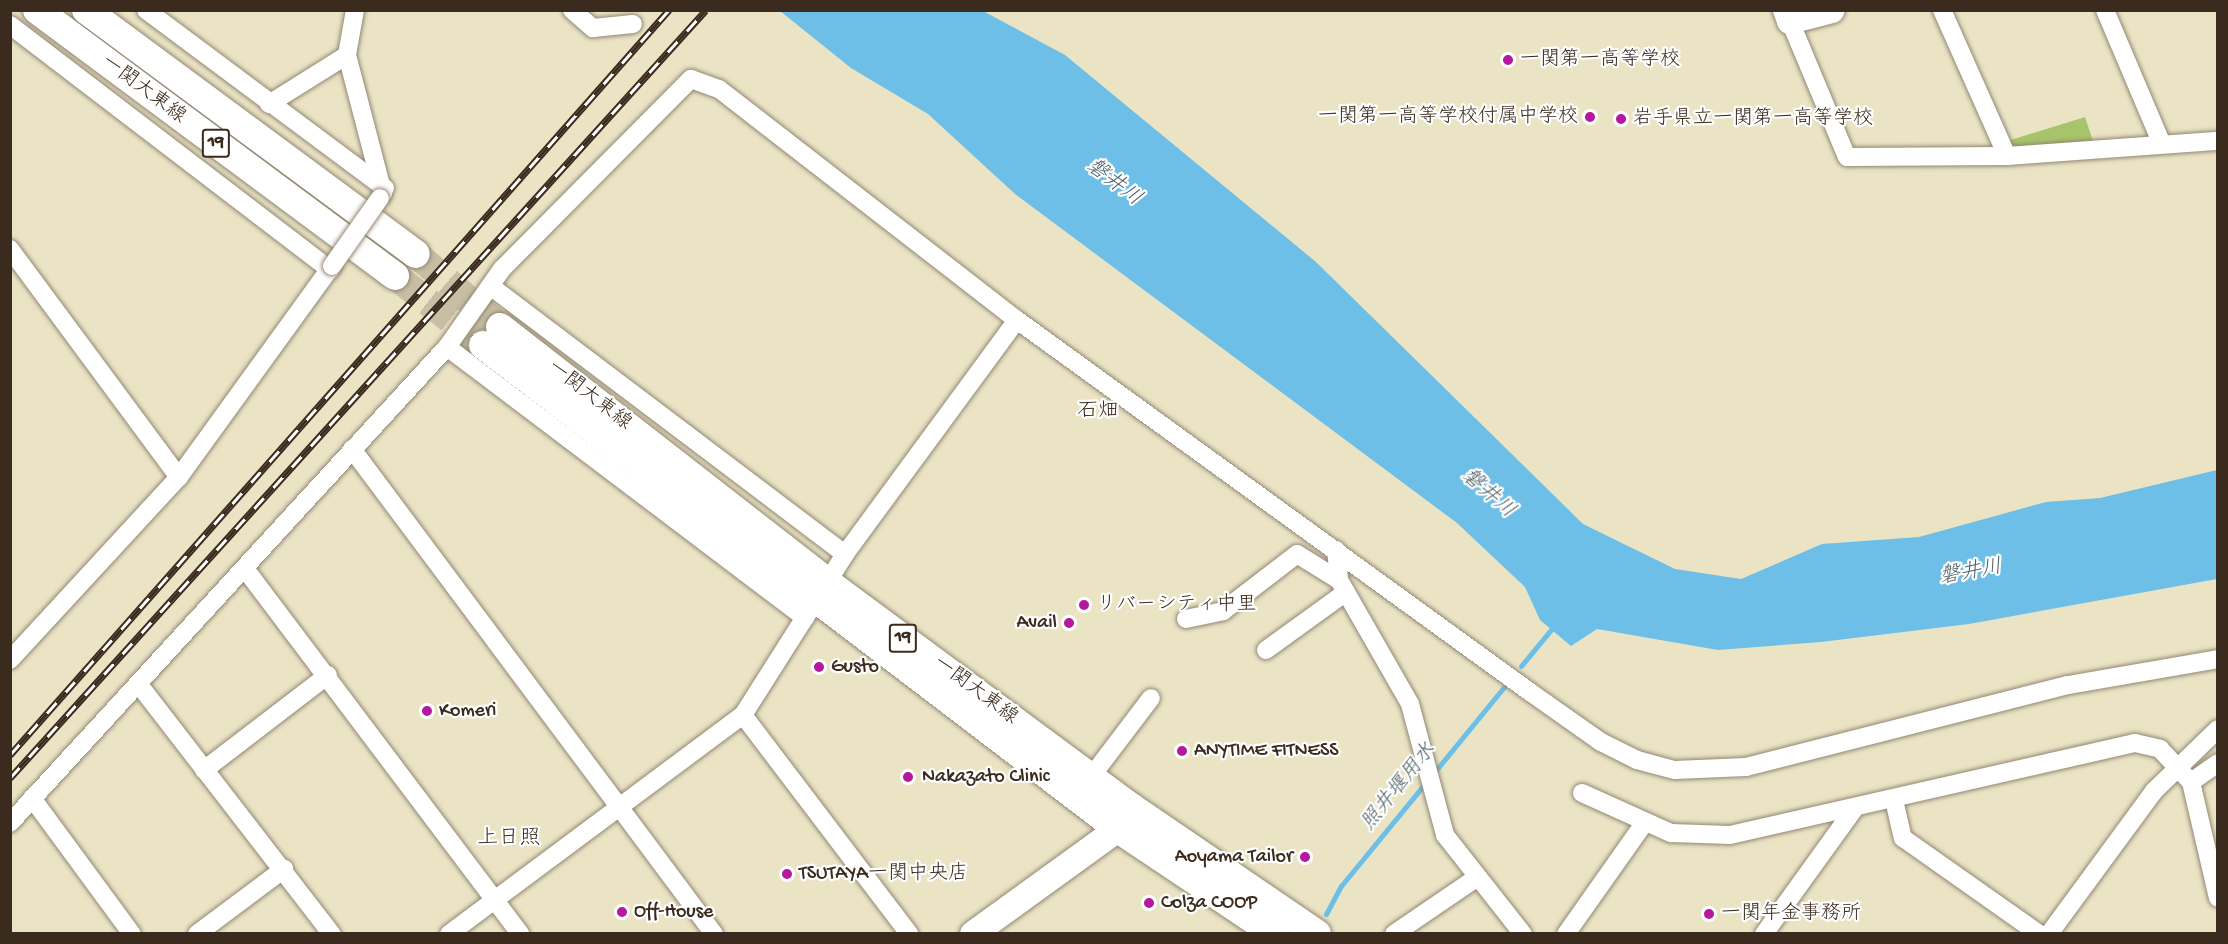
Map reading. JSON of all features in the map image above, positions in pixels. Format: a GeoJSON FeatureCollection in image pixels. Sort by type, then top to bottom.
{"type":"FeatureCollection","features":[{"type":"Feature","properties":{"kind":"main road","name":"一関大東線"},"geometry":{"type":"LineString","coordinates":[[37,10],[395,276]]}},
{"type":"Feature","properties":{"kind":"main road","name":"一関大東線"},"geometry":{"type":"LineString","coordinates":[[87,10],[416,254]]}},
{"type":"Feature","properties":{"kind":"main road","name":"一関大東線"},"geometry":{"type":"LineString","coordinates":[[491,336],[815,600],[1125,818],[1275,933]]}},
{"type":"Feature","properties":{"kind":"main road","name":"一関大東線"},"geometry":{"type":"LineString","coordinates":[[815,600],[1091,777],[1125,818],[1317,933]]}},
{"type":"Feature","properties":{"kind":"street"},"geometry":{"type":"LineString","coordinates":[[146,10],[383,193]]}},
{"type":"Feature","properties":{"kind":"street"},"geometry":{"type":"LineString","coordinates":[[10,660],[179,477],[383,193],[347,55],[355,10]]}},
{"type":"Feature","properties":{"kind":"street"},"geometry":{"type":"LineString","coordinates":[[572,10],[593,28],[633,24]]}},
{"type":"Feature","properties":{"kind":"street"},"geometry":{"type":"LineString","coordinates":[[1832,10],[1788,16],[1847,157],[2007,156],[2161,142],[2217,141]]}},
{"type":"Feature","properties":{"kind":"street"},"geometry":{"type":"LineString","coordinates":[[1942,10],[2007,156]]}},
{"type":"Feature","properties":{"kind":"street"},"geometry":{"type":"LineString","coordinates":[[2106,10],[2161,142]]}},
{"type":"Feature","properties":{"kind":"street"},"geometry":{"type":"LineString","coordinates":[[10,25],[331,268]]}},
{"type":"Feature","properties":{"kind":"street"},"geometry":{"type":"LineString","coordinates":[[269,104],[347,55]]}},
{"type":"Feature","properties":{"kind":"street"},"geometry":{"type":"LineString","coordinates":[[10,823],[140,686],[352,449],[447,347],[493,288],[502,269],[690,79],[719,89],[1017,320],[1601,742],[1637,760],[1675,770],[1746,767],[2067,685],[2217,659]]}},
{"type":"Feature","properties":{"kind":"street"},"geometry":{"type":"LineString","coordinates":[[10,249],[179,477]]}},
{"type":"Feature","properties":{"kind":"street"},"geometry":{"type":"LineString","coordinates":[[493,288],[845,554]]}},
{"type":"Feature","properties":{"kind":"street"},"geometry":{"type":"LineString","coordinates":[[449,933],[743,715],[845,554],[1017,320]]}},
{"type":"Feature","properties":{"kind":"street"},"geometry":{"type":"LineString","coordinates":[[447,347],[815,600]]}},
{"type":"Feature","properties":{"kind":"street"},"geometry":{"type":"LineString","coordinates":[[352,449],[714,933]]}},
{"type":"Feature","properties":{"kind":"street"},"geometry":{"type":"LineString","coordinates":[[1336,550],[1343,586],[1410,704],[1431,792],[1445,835],[1476,878],[1523,933]]}},
{"type":"Feature","properties":{"kind":"street"},"geometry":{"type":"LineString","coordinates":[[1186,619],[1222,611],[1297,554],[1343,586]]}},
{"type":"Feature","properties":{"kind":"street"},"geometry":{"type":"LineString","coordinates":[[246,570],[328,675],[520,933]]}},
{"type":"Feature","properties":{"kind":"street"},"geometry":{"type":"LineString","coordinates":[[1266,650],[1343,586]]}},
{"type":"Feature","properties":{"kind":"street"},"geometry":{"type":"LineString","coordinates":[[204,770],[328,675]]}},
{"type":"Feature","properties":{"kind":"street"},"geometry":{"type":"LineString","coordinates":[[140,686],[332,933]]}},
{"type":"Feature","properties":{"kind":"street"},"geometry":{"type":"LineString","coordinates":[[1091,777],[1151,698]]}},
{"type":"Feature","properties":{"kind":"street"},"geometry":{"type":"LineString","coordinates":[[743,715],[909,933]]}},
{"type":"Feature","properties":{"kind":"street"},"geometry":{"type":"LineString","coordinates":[[2049,933],[2175,768],[2217,729]]}},
{"type":"Feature","properties":{"kind":"street"},"geometry":{"type":"LineString","coordinates":[[1582,793],[1643,825],[1671,833],[1730,835],[1894,800],[2043,760],[2134,743],[2160,749],[2175,768],[2191,782],[2217,898]]}},
{"type":"Feature","properties":{"kind":"street"},"geometry":{"type":"LineString","coordinates":[[2191,782],[2217,763]]}},
{"type":"Feature","properties":{"kind":"street"},"geometry":{"type":"LineString","coordinates":[[32,798],[132,933]]}},
{"type":"Feature","properties":{"kind":"street"},"geometry":{"type":"LineString","coordinates":[[1894,800],[1903,838],[2039,933]]}},
{"type":"Feature","properties":{"kind":"street"},"geometry":{"type":"LineString","coordinates":[[1764,933],[1855,808]]}},
{"type":"Feature","properties":{"kind":"street"},"geometry":{"type":"LineString","coordinates":[[973,933],[1125,818]]}},
{"type":"Feature","properties":{"kind":"street"},"geometry":{"type":"LineString","coordinates":[[1566,933],[1643,825]]}},
{"type":"Feature","properties":{"kind":"street"},"geometry":{"type":"LineString","coordinates":[[197,933],[284,869]]}},
{"type":"Feature","properties":{"kind":"street"},"geometry":{"type":"LineString","coordinates":[[1394,933],[1476,878]]}},
{"type":"Feature","properties":{"kind":"green space"},"geometry":{"type":"Polygon","coordinates":[[[2085,117],[2095,147],[2008,153],[2001,143],[2085,117]]]}},
{"type":"Feature","properties":{"kind":"water","name":"磐井川"},"geometry":{"type":"Polygon","coordinates":[[[780,11],[983,11],[1065,55],[1316,262],[1583,524],[1675,569],[1741,579],[1822,544],[1919,537],[2046,502],[2100,498],[2217,470],[2217,579],[1969,624],[1821,642],[1718,650],[1597,629],[1571,646],[1540,620],[1525,587],[1457,523],[1015,194],[928,114],[851,68],[780,11]]]}},
{"type":"Feature","properties":{"kind":"waterway","name":"照井堰用水"},"geometry":{"type":"LineString","coordinates":[[1521,666],[1554,626]]}},
{"type":"Feature","properties":{"kind":"waterway","name":"照井堰用水"},"geometry":{"type":"LineString","coordinates":[[1432,775],[1504,687]]}},
{"type":"Feature","properties":{"kind":"waterway","name":"照井堰用水"},"geometry":{"type":"LineString","coordinates":[[1326,914],[1341,886],[1426,782]]}},
{"type":"Feature","properties":{"kind":"tunnel"},"geometry":{"type":"LineString","coordinates":[[416,254],[500,327]]}},
{"type":"Feature","properties":{"kind":"tunnel"},"geometry":{"type":"LineString","coordinates":[[395,276],[483,345]]}},
{"type":"Feature","properties":{"kind":"railway"},"geometry":{"type":"LineString","coordinates":[[10,755],[669,10]]}},
{"type":"Feature","properties":{"kind":"railway"},"geometry":{"type":"LineString","coordinates":[[10,778],[706,10]]}},
{"type":"Feature","properties":{"kind":"place","name":"一関第一高等学校"},"geometry":{"type":"Point","coordinates":[1508,60]}},
{"type":"Feature","properties":{"kind":"place","name":"一関第一高等学校付属中学校"},"geometry":{"type":"Point","coordinates":[1590,117]}},
{"type":"Feature","properties":{"kind":"place","name":"岩手県立一関第一高等学校"},"geometry":{"type":"Point","coordinates":[1621,119]}},
{"type":"Feature","properties":{"kind":"place","name":"リバーシティ中里"},"geometry":{"type":"Point","coordinates":[1084,605]}},
{"type":"Feature","properties":{"kind":"place","name":"Avail"},"geometry":{"type":"Point","coordinates":[1069,623]}},
{"type":"Feature","properties":{"kind":"place","name":"Gusto"},"geometry":{"type":"Point","coordinates":[819,667]}},
{"type":"Feature","properties":{"kind":"place","name":"Komeri"},"geometry":{"type":"Point","coordinates":[427,711]}},
{"type":"Feature","properties":{"kind":"place","name":"ANYTIME FITNESS"},"geometry":{"type":"Point","coordinates":[1182,751]}},
{"type":"Feature","properties":{"kind":"place","name":"Nakazato Clinic"},"geometry":{"type":"Point","coordinates":[908,777]}},
{"type":"Feature","properties":{"kind":"place","name":"Aoyama Tailor"},"geometry":{"type":"Point","coordinates":[1305,857]}},
{"type":"Feature","properties":{"kind":"place","name":"TSUTAYA一関中央店"},"geometry":{"type":"Point","coordinates":[787,874]}},
{"type":"Feature","properties":{"kind":"place","name":"Colza COOP"},"geometry":{"type":"Point","coordinates":[1149,903]}},
{"type":"Feature","properties":{"kind":"place","name":"Off-House"},"geometry":{"type":"Point","coordinates":[622,912]}},
{"type":"Feature","properties":{"kind":"place","name":"一関年金事務所"},"geometry":{"type":"Point","coordinates":[1709,914]}},
{"type":"Feature","properties":{"kind":"district","name":"石畑"},"geometry":{"type":"Point","coordinates":[1098,413]}},
{"type":"Feature","properties":{"kind":"district","name":"上日照"},"geometry":{"type":"Point","coordinates":[509,840]}}]}
